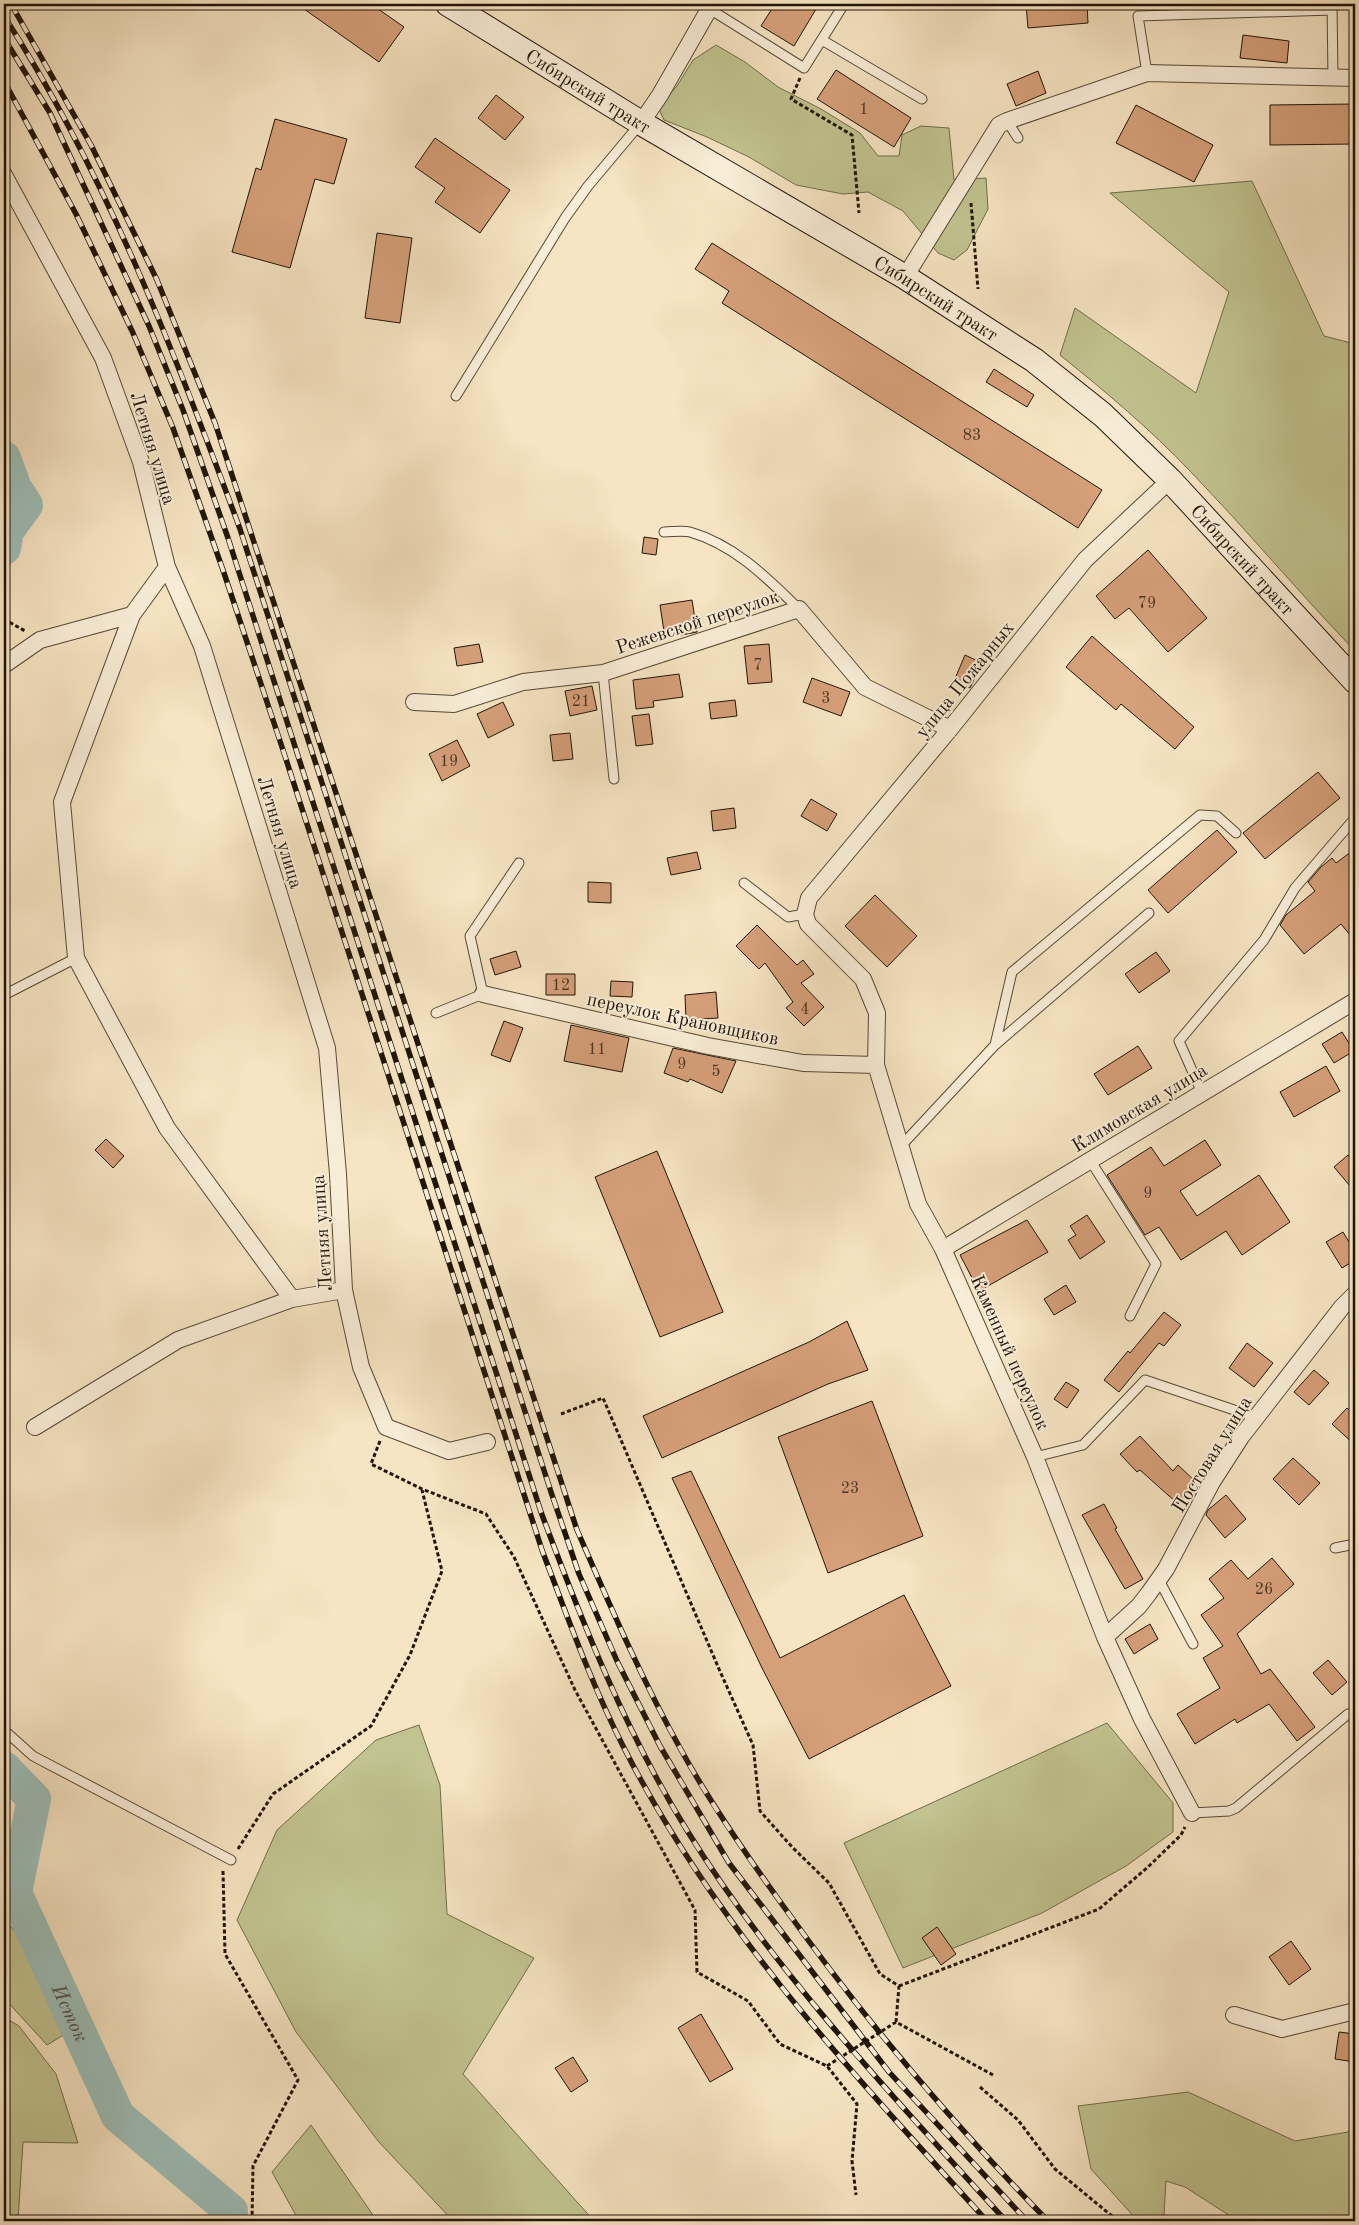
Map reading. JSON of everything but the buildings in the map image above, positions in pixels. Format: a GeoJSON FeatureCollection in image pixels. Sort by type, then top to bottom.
{"type":"FeatureCollection","features":[{"type":"Feature","properties":{"kind":"main road","name":"Сибирский тракт"},"geometry":{"type":"LineString","coordinates":[[448,4],[641,123],[905,277],[1034,360],[1103,415],[1170,480],[1355,681]]}},
{"type":"Feature","properties":{"kind":"street"},"geometry":{"type":"LineString","coordinates":[[641,123],[660,95],[709,6]]}},
{"type":"Feature","properties":{"kind":"street"},"geometry":{"type":"LineString","coordinates":[[905,277],[999,125],[1007,121],[1147,74],[1355,78]]}},
{"type":"Feature","properties":{"kind":"street","name":"Летняя улица"},"geometry":{"type":"LineString","coordinates":[[4,175],[103,358],[141,462],[167,567],[202,646],[327,1048],[338,1174],[344,1290],[360,1367],[386,1427]]}},
{"type":"Feature","properties":{"kind":"street","name":"улица Пожарных"},"geometry":{"type":"LineString","coordinates":[[805,914],[808,898],[950,729],[1085,560],[1170,480]]}},
{"type":"Feature","properties":{"kind":"street"},"geometry":{"type":"LineString","coordinates":[[167,567],[132,615],[62,802],[76,958],[167,1128],[292,1299]]}},
{"type":"Feature","properties":{"kind":"street","name":"Режевской переулок"},"geometry":{"type":"LineString","coordinates":[[414,702],[454,704],[523,682],[603,673],[799,609],[865,687],[950,729]]}},
{"type":"Feature","properties":{"kind":"street"},"geometry":{"type":"LineString","coordinates":[[4,665],[40,640],[132,615]]}},
{"type":"Feature","properties":{"kind":"street","name":"Каменный переулок"},"geometry":{"type":"LineString","coordinates":[[805,914],[808,924],[863,979],[877,1013],[876,1065],[918,1204],[943,1248],[1035,1457],[1105,1637],[1142,1719],[1192,1813]]}},
{"type":"Feature","properties":{"kind":"street","name":"переулок Крановщиков"},"geometry":{"type":"LineString","coordinates":[[483,994],[718,1048],[803,1063],[876,1065]]}},
{"type":"Feature","properties":{"kind":"street","name":"Климовская улица"},"geometry":{"type":"LineString","coordinates":[[943,1248],[1355,1001]]}},
{"type":"Feature","properties":{"kind":"street"},"geometry":{"type":"LineString","coordinates":[[35,1427],[178,1340],[292,1299],[344,1290]]}},
{"type":"Feature","properties":{"kind":"street","name":"Постовая улица"},"geometry":{"type":"LineString","coordinates":[[1105,1637],[1139,1606],[1158,1580],[1212,1482],[1255,1417],[1342,1307],[1355,1294]]}},
{"type":"Feature","properties":{"kind":"street"},"geometry":{"type":"LineString","coordinates":[[386,1427],[449,1451],[487,1442]]}},
{"type":"Feature","properties":{"kind":"street"},"geometry":{"type":"LineString","coordinates":[[1234,2014],[1282,2029],[1355,2010]]}},
{"type":"Feature","properties":{"kind":"lane"},"geometry":{"type":"LineString","coordinates":[[709,6],[804,68],[844,4]]}},
{"type":"Feature","properties":{"kind":"lane"},"geometry":{"type":"LineString","coordinates":[[1147,74],[1138,16],[1332,7],[1333,78]]}},
{"type":"Feature","properties":{"kind":"lane"},"geometry":{"type":"LineString","coordinates":[[822,40],[922,99]]}},
{"type":"Feature","properties":{"kind":"lane"},"geometry":{"type":"LineString","coordinates":[[1007,121],[1018,138]]}},
{"type":"Feature","properties":{"kind":"lane"},"geometry":{"type":"LineString","coordinates":[[456,396],[565,218],[588,186],[641,123]]}},
{"type":"Feature","properties":{"kind":"lane"},"geometry":{"type":"LineString","coordinates":[[664,532],[689,532],[726,547],[761,572],[799,609]]}},
{"type":"Feature","properties":{"kind":"lane"},"geometry":{"type":"LineString","coordinates":[[603,673],[614,779]]}},
{"type":"Feature","properties":{"kind":"lane"},"geometry":{"type":"LineString","coordinates":[[995,1046],[1012,972],[1200,815],[1217,816],[1236,833]]}},
{"type":"Feature","properties":{"kind":"lane"},"geometry":{"type":"LineString","coordinates":[[1202,1093],[1179,1041],[1264,940],[1295,888],[1355,818]]}},
{"type":"Feature","properties":{"kind":"lane"},"geometry":{"type":"LineString","coordinates":[[436,1013],[483,994],[470,936],[520,863]]}},
{"type":"Feature","properties":{"kind":"lane"},"geometry":{"type":"LineString","coordinates":[[744,882],[788,917],[805,914]]}},
{"type":"Feature","properties":{"kind":"lane"},"geometry":{"type":"LineString","coordinates":[[901,1146],[995,1046],[1149,913]]}},
{"type":"Feature","properties":{"kind":"lane"},"geometry":{"type":"LineString","coordinates":[[4,995],[76,958]]}},
{"type":"Feature","properties":{"kind":"lane"},"geometry":{"type":"LineString","coordinates":[[1090,1160],[1156,1264],[1130,1316]]}},
{"type":"Feature","properties":{"kind":"lane"},"geometry":{"type":"LineString","coordinates":[[1035,1457],[1083,1445],[1145,1380],[1255,1417]]}},
{"type":"Feature","properties":{"kind":"lane"},"geometry":{"type":"LineString","coordinates":[[1335,1548],[1355,1544]]}},
{"type":"Feature","properties":{"kind":"lane"},"geometry":{"type":"LineString","coordinates":[[1158,1580],[1194,1644]]}},
{"type":"Feature","properties":{"kind":"lane"},"geometry":{"type":"LineString","coordinates":[[1192,1813],[1229,1811],[1236,1808],[1348,1714]]}},
{"type":"Feature","properties":{"kind":"lane"},"geometry":{"type":"LineString","coordinates":[[4,1730],[33,1756],[231,1860]]}},
{"type":"Feature","properties":{"kind":"path"},"geometry":{"type":"LineString","coordinates":[[804,68],[791,99],[852,135],[859,213]]}},
{"type":"Feature","properties":{"kind":"path"},"geometry":{"type":"LineString","coordinates":[[969,172],[978,289]]}},
{"type":"Feature","properties":{"kind":"path"},"geometry":{"type":"LineString","coordinates":[[561,1414],[603,1398],[718,1669],[753,1745],[760,1811],[792,1847],[829,1883],[880,1974],[899,1986]]}},
{"type":"Feature","properties":{"kind":"path"},"geometry":{"type":"LineString","coordinates":[[386,1427],[371,1464],[422,1489],[486,1514],[514,1557],[575,1690],[695,1910],[697,1972],[748,2001],[780,2044],[827,2066],[857,2104],[852,2161],[856,2195]]}},
{"type":"Feature","properties":{"kind":"path"},"geometry":{"type":"LineString","coordinates":[[252,2221],[253,2166],[298,2080],[225,1954],[223,1872],[274,1794],[371,1726],[410,1655],[442,1571],[422,1489]]}},
{"type":"Feature","properties":{"kind":"path"},"geometry":{"type":"LineString","coordinates":[[899,1986],[959,1961],[1100,1910],[1181,1835],[1192,1813]]}},
{"type":"Feature","properties":{"kind":"path"},"geometry":{"type":"LineString","coordinates":[[896,2022],[899,1986]]}},
{"type":"Feature","properties":{"kind":"path"},"geometry":{"type":"LineString","coordinates":[[827,2066],[896,2022]]}},
{"type":"Feature","properties":{"kind":"path"},"geometry":{"type":"LineString","coordinates":[[896,2022],[993,2075]]}},
{"type":"Feature","properties":{"kind":"path"},"geometry":{"type":"LineString","coordinates":[[980,2087],[1018,2120],[1055,2169],[1118,2221]]}},
{"type":"Feature","properties":{"kind":"green space"},"geometry":{"type":"Polygon","coordinates":[[[716,45],[745,62],[778,87],[821,109],[860,133],[878,156],[899,156],[902,135],[921,126],[949,128],[954,180],[986,178],[988,209],[967,250],[954,260],[938,253],[903,211],[868,192],[843,194],[796,185],[749,157],[707,137],[664,120],[658,107],[677,86],[693,60],[716,45]]]}},
{"type":"Feature","properties":{"kind":"green space"},"geometry":{"type":"Polygon","coordinates":[[[1252,181],[1324,336],[1355,344],[1355,651],[1175,456],[1127,411],[1060,355],[1075,308],[1196,393],[1229,292],[1110,193],[1252,181]]]}},
{"type":"Feature","properties":{"kind":"green space"},"geometry":{"type":"Polygon","coordinates":[[[1107,1723],[1173,1803],[1173,1832],[1126,1866],[1042,1913],[903,1968],[844,1843],[1107,1723]]]}},
{"type":"Feature","properties":{"kind":"green space"},"geometry":{"type":"Polygon","coordinates":[[[419,1725],[440,1785],[447,1914],[534,1958],[463,2074],[594,2221],[453,2221],[378,2141],[296,2032],[237,1920],[277,1830],[376,1740],[419,1725]]]}},
{"type":"Feature","properties":{"kind":"green space"},"geometry":{"type":"Polygon","coordinates":[[[4,1918],[85,2022],[47,2045],[4,1998],[4,1918]]]}},
{"type":"Feature","properties":{"kind":"green space"},"geometry":{"type":"Polygon","coordinates":[[[4,2017],[19,2026],[56,2074],[78,2143],[23,2142],[18,2221],[4,2221],[4,2017]]]}},
{"type":"Feature","properties":{"kind":"green space"},"geometry":{"type":"Polygon","coordinates":[[[1188,2092],[1295,2141],[1348,2132],[1355,2122],[1355,2221],[1238,2221],[1185,2187],[1166,2181],[1164,2215],[1137,2220],[1091,2169],[1078,2106],[1188,2092]]]}},
{"type":"Feature","properties":{"kind":"green space"},"geometry":{"type":"Polygon","coordinates":[[[311,2125],[377,2221],[299,2221],[272,2172],[311,2125]]]}},
{"type":"Feature","properties":{"kind":"waterway","name":"Исток"},"geometry":{"type":"LineString","coordinates":[[4,458],[15,488],[26,505],[7,531],[4,548]]}},
{"type":"Feature","properties":{"kind":"waterway","name":"Исток"},"geometry":{"type":"LineString","coordinates":[[4,1768],[34,1799],[15,1893],[118,2116],[231,2211],[231,2221]]}},
{"type":"Feature","properties":{"kind":"railway"},"geometry":{"type":"LineString","coordinates":[[11,4],[91,145],[157,280],[215,423],[577,1530],[626,1640],[666,1722],[704,1789],[729,1829],[814,1949],[877,2030],[943,2108],[1048,2221]]}},
{"type":"Feature","properties":{"kind":"railway"},"geometry":{"type":"LineString","coordinates":[[4,16],[41,76],[75,138],[136,266],[164,331],[240,529],[551,1492],[579,1574],[617,1661],[660,1746],[729,1863],[889,2072],[1027,2221]]}},
{"type":"Feature","properties":{"kind":"railway"},"geometry":{"type":"LineString","coordinates":[[4,38],[50,113],[149,326],[183,410],[228,538],[541,1512],[572,1594],[606,1675],[665,1794],[722,1884],[797,1984],[838,2033],[1006,2221]]}},
{"type":"Feature","properties":{"kind":"railway"},"geometry":{"type":"LineString","coordinates":[[4,81],[76,214],[133,333],[173,428],[283,750],[542,1550],[580,1649],[611,1722],[659,1812],[699,1875],[743,1937],[837,2054],[987,2221]]}}]}
